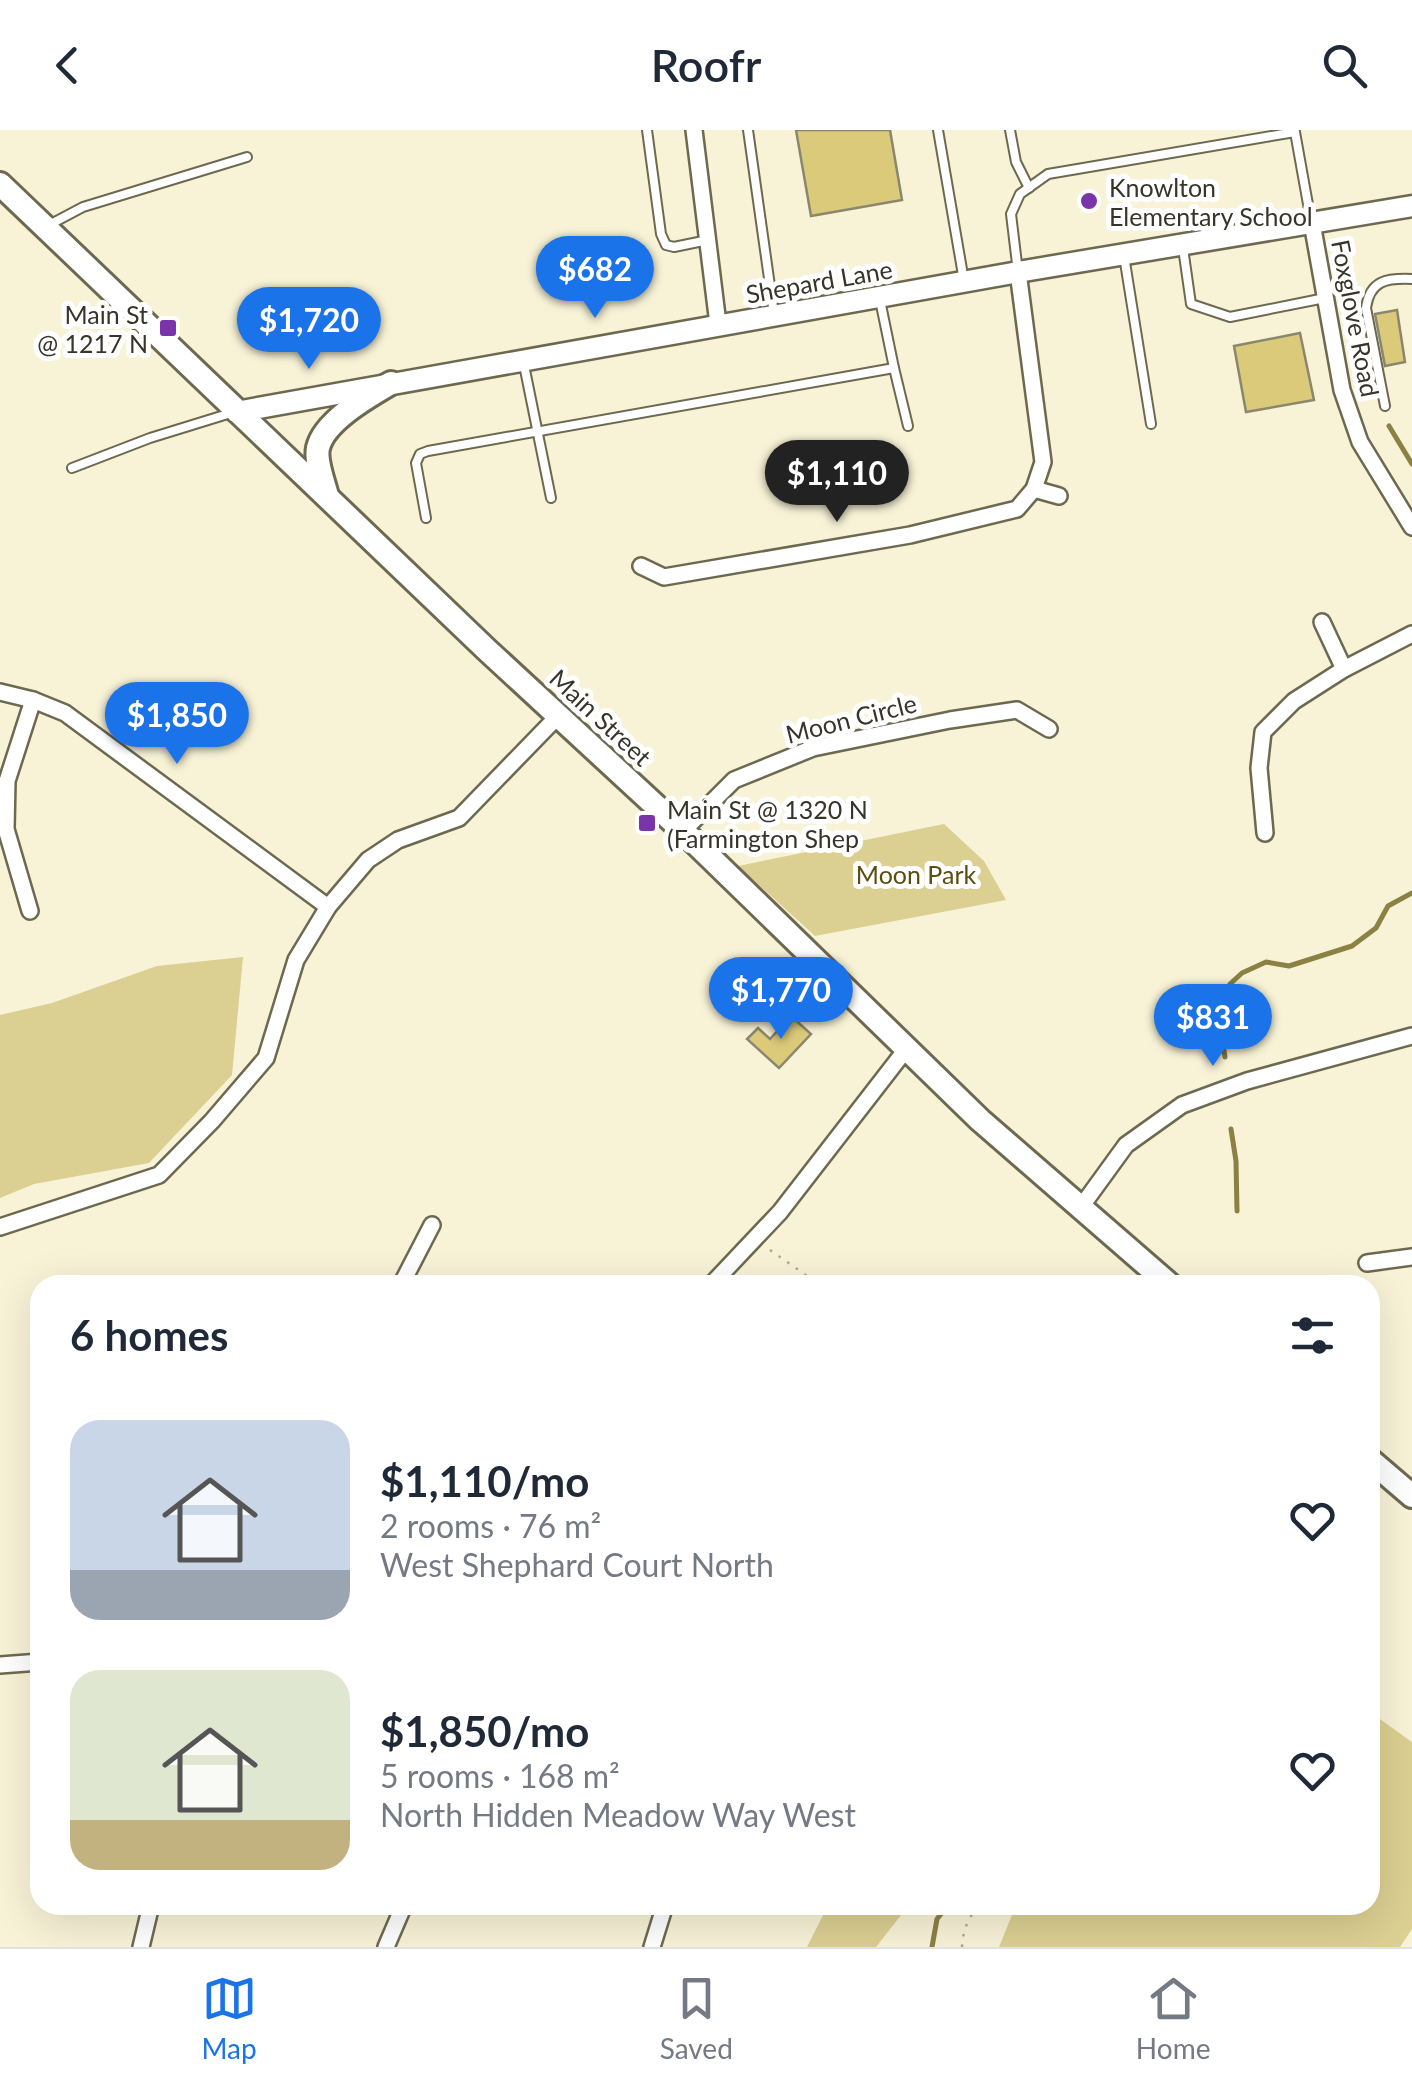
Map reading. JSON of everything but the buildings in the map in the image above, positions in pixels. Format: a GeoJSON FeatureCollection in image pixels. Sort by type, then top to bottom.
{"type":"FeatureCollection","features":[{"type":"Feature","properties":{"kind":"main road","name":"Main Street"},"geometry":{"type":"LineString","coordinates":[[0,184],[487,650],[683,831],[980,1120],[1159,1275]]}},
{"type":"Feature","properties":{"kind":"main road"},"geometry":{"type":"LineString","coordinates":[[327,496],[317,450],[321,442],[335,421],[391,382]]}},
{"type":"Feature","properties":{"kind":"main road"},"geometry":{"type":"LineString","coordinates":[[1380,1469],[1412,1496]]}},
{"type":"Feature","properties":{"kind":"street"},"geometry":{"type":"LineString","coordinates":[[694,130],[718,324]]}},
{"type":"Feature","properties":{"kind":"street","name":"Shepard Lane"},"geometry":{"type":"LineString","coordinates":[[236,412],[774,314],[1412,206]]}},
{"type":"Feature","properties":{"kind":"street","name":"Foxglove Road"},"geometry":{"type":"LineString","coordinates":[[1312,223],[1342,390],[1360,442],[1412,527]]}},
{"type":"Feature","properties":{"kind":"street"},"geometry":{"type":"LineString","coordinates":[[642,566],[664,577],[910,535],[1017,509],[1034,489],[1043,462],[1018,272]]}},
{"type":"Feature","properties":{"kind":"street"},"geometry":{"type":"LineString","coordinates":[[1034,489],[1059,496]]}},
{"type":"Feature","properties":{"kind":"street"},"geometry":{"type":"LineString","coordinates":[[1322,622],[1344,669]]}},
{"type":"Feature","properties":{"kind":"street"},"geometry":{"type":"LineString","coordinates":[[1264,833],[1259,768],[1263,732],[1294,701],[1344,669],[1412,634]]}},
{"type":"Feature","properties":{"kind":"street"},"geometry":{"type":"LineString","coordinates":[[0,692],[65,713],[328,906]]}},
{"type":"Feature","properties":{"kind":"street"},"geometry":{"type":"LineString","coordinates":[[30,911],[6,829],[7,781],[33,700]]}},
{"type":"Feature","properties":{"kind":"street","name":"Moon Circle"},"geometry":{"type":"LineString","coordinates":[[683,831],[734,780],[812,748],[1017,710],[1049,729]]}},
{"type":"Feature","properties":{"kind":"street"},"geometry":{"type":"LineString","coordinates":[[0,1227],[158,1174],[212,1121],[266,1058],[296,960],[328,906],[368,860],[398,840],[458,818],[560,715]]}},
{"type":"Feature","properties":{"kind":"street"},"geometry":{"type":"LineString","coordinates":[[1081,1207],[1126,1145],[1182,1105],[1247,1081],[1412,1036]]}},
{"type":"Feature","properties":{"kind":"street"},"geometry":{"type":"LineString","coordinates":[[720,1275],[780,1212],[907,1048]]}},
{"type":"Feature","properties":{"kind":"street"},"geometry":{"type":"LineString","coordinates":[[406,1275],[432,1225]]}},
{"type":"Feature","properties":{"kind":"street"},"geometry":{"type":"LineString","coordinates":[[1367,1263],[1412,1256]]}},
{"type":"Feature","properties":{"kind":"street"},"geometry":{"type":"LineString","coordinates":[[0,1665],[30,1663]]}},
{"type":"Feature","properties":{"kind":"street"},"geometry":{"type":"LineString","coordinates":[[142,1947],[149,1915]]}},
{"type":"Feature","properties":{"kind":"street"},"geometry":{"type":"LineString","coordinates":[[386,1947],[400,1915]]}},
{"type":"Feature","properties":{"kind":"street"},"geometry":{"type":"LineString","coordinates":[[652,1947],[662,1915]]}},
{"type":"Feature","properties":{"kind":"lane"},"geometry":{"type":"LineString","coordinates":[[647,130],[661,234],[666,245],[708,240]]}},
{"type":"Feature","properties":{"kind":"lane"},"geometry":{"type":"LineString","coordinates":[[748,130],[774,314]]}},
{"type":"Feature","properties":{"kind":"lane"},"geometry":{"type":"LineString","coordinates":[[938,130],[964,281]]}},
{"type":"Feature","properties":{"kind":"lane"},"geometry":{"type":"LineString","coordinates":[[1010,130],[1016,162],[1029,188]]}},
{"type":"Feature","properties":{"kind":"lane"},"geometry":{"type":"LineString","coordinates":[[1018,272],[1010,214],[1020,194],[1048,174],[1295,132],[1312,223]]}},
{"type":"Feature","properties":{"kind":"lane"},"geometry":{"type":"LineString","coordinates":[[45,228],[83,207],[247,157]]}},
{"type":"Feature","properties":{"kind":"lane"},"geometry":{"type":"LineString","coordinates":[[1182,244],[1191,304],[1210,312],[1230,317],[1325,298]]}},
{"type":"Feature","properties":{"kind":"lane"},"geometry":{"type":"LineString","coordinates":[[1124,254],[1152,424]]}},
{"type":"Feature","properties":{"kind":"lane"},"geometry":{"type":"LineString","coordinates":[[1385,406],[1366,308],[1368,294],[1380,282],[1412,279]]}},
{"type":"Feature","properties":{"kind":"lane"},"geometry":{"type":"LineString","coordinates":[[880,296],[908,426]]}},
{"type":"Feature","properties":{"kind":"lane"},"geometry":{"type":"LineString","coordinates":[[523,359],[551,498]]}},
{"type":"Feature","properties":{"kind":"lane"},"geometry":{"type":"LineString","coordinates":[[426,518],[416,463],[420,454],[428,450],[894,368]]}},
{"type":"Feature","properties":{"kind":"lane"},"geometry":{"type":"LineString","coordinates":[[72,468],[150,438],[236,412]]}},
{"type":"Feature","properties":{"kind":"path"},"geometry":{"type":"LineString","coordinates":[[770,1250],[806,1275]]}},
{"type":"Feature","properties":{"kind":"path"},"geometry":{"type":"LineString","coordinates":[[962,1947],[970,1915]]}},
{"type":"Feature","properties":{"kind":"green space","name":"Moon Park"},"geometry":{"type":"Polygon","coordinates":[[[944,824],[984,861],[1006,900],[815,936],[738,866],[944,824]]]}},
{"type":"Feature","properties":{"kind":"green space"},"geometry":{"type":"Polygon","coordinates":[[[243,957],[232,1075],[149,1163],[34,1184],[0,1198],[0,1015],[52,1003],[157,966],[243,957]]]}},
{"type":"Feature","properties":{"kind":"green space"},"geometry":{"type":"Polygon","coordinates":[[[1380,1719],[1412,1742],[1412,1929],[1400,1947],[999,1947],[1012,1915],[1380,1915],[1380,1719]]]}},
{"type":"Feature","properties":{"kind":"green space"},"geometry":{"type":"Polygon","coordinates":[[[823,1915],[901,1915],[876,1947],[807,1947],[823,1915]]]}},
{"type":"Feature","properties":{"kind":"waterway"},"geometry":{"type":"LineString","coordinates":[[1389,426],[1412,464]]}},
{"type":"Feature","properties":{"kind":"waterway"},"geometry":{"type":"LineString","coordinates":[[1225,1057],[1220,1027],[1223,1004],[1230,984],[1242,973],[1266,962],[1289,966],[1352,946],[1376,928],[1388,906],[1412,893]]}},
{"type":"Feature","properties":{"kind":"waterway"},"geometry":{"type":"LineString","coordinates":[[1231,1129],[1237,1211]]}},
{"type":"Feature","properties":{"kind":"waterway"},"geometry":{"type":"LineString","coordinates":[[932,1947],[940,1915]]}},
{"type":"Feature","properties":{"kind":"place","name":"Knowlton Elementary School"},"geometry":{"type":"Point","coordinates":[1089,201]}},
{"type":"Feature","properties":{"kind":"place","name":"Main St @ 1217 N"},"geometry":{"type":"Point","coordinates":[168,328]}},
{"type":"Feature","properties":{"kind":"place","name":"Main St @ 1320 N (Farmington Shep"},"geometry":{"type":"Point","coordinates":[647,823]}}]}
